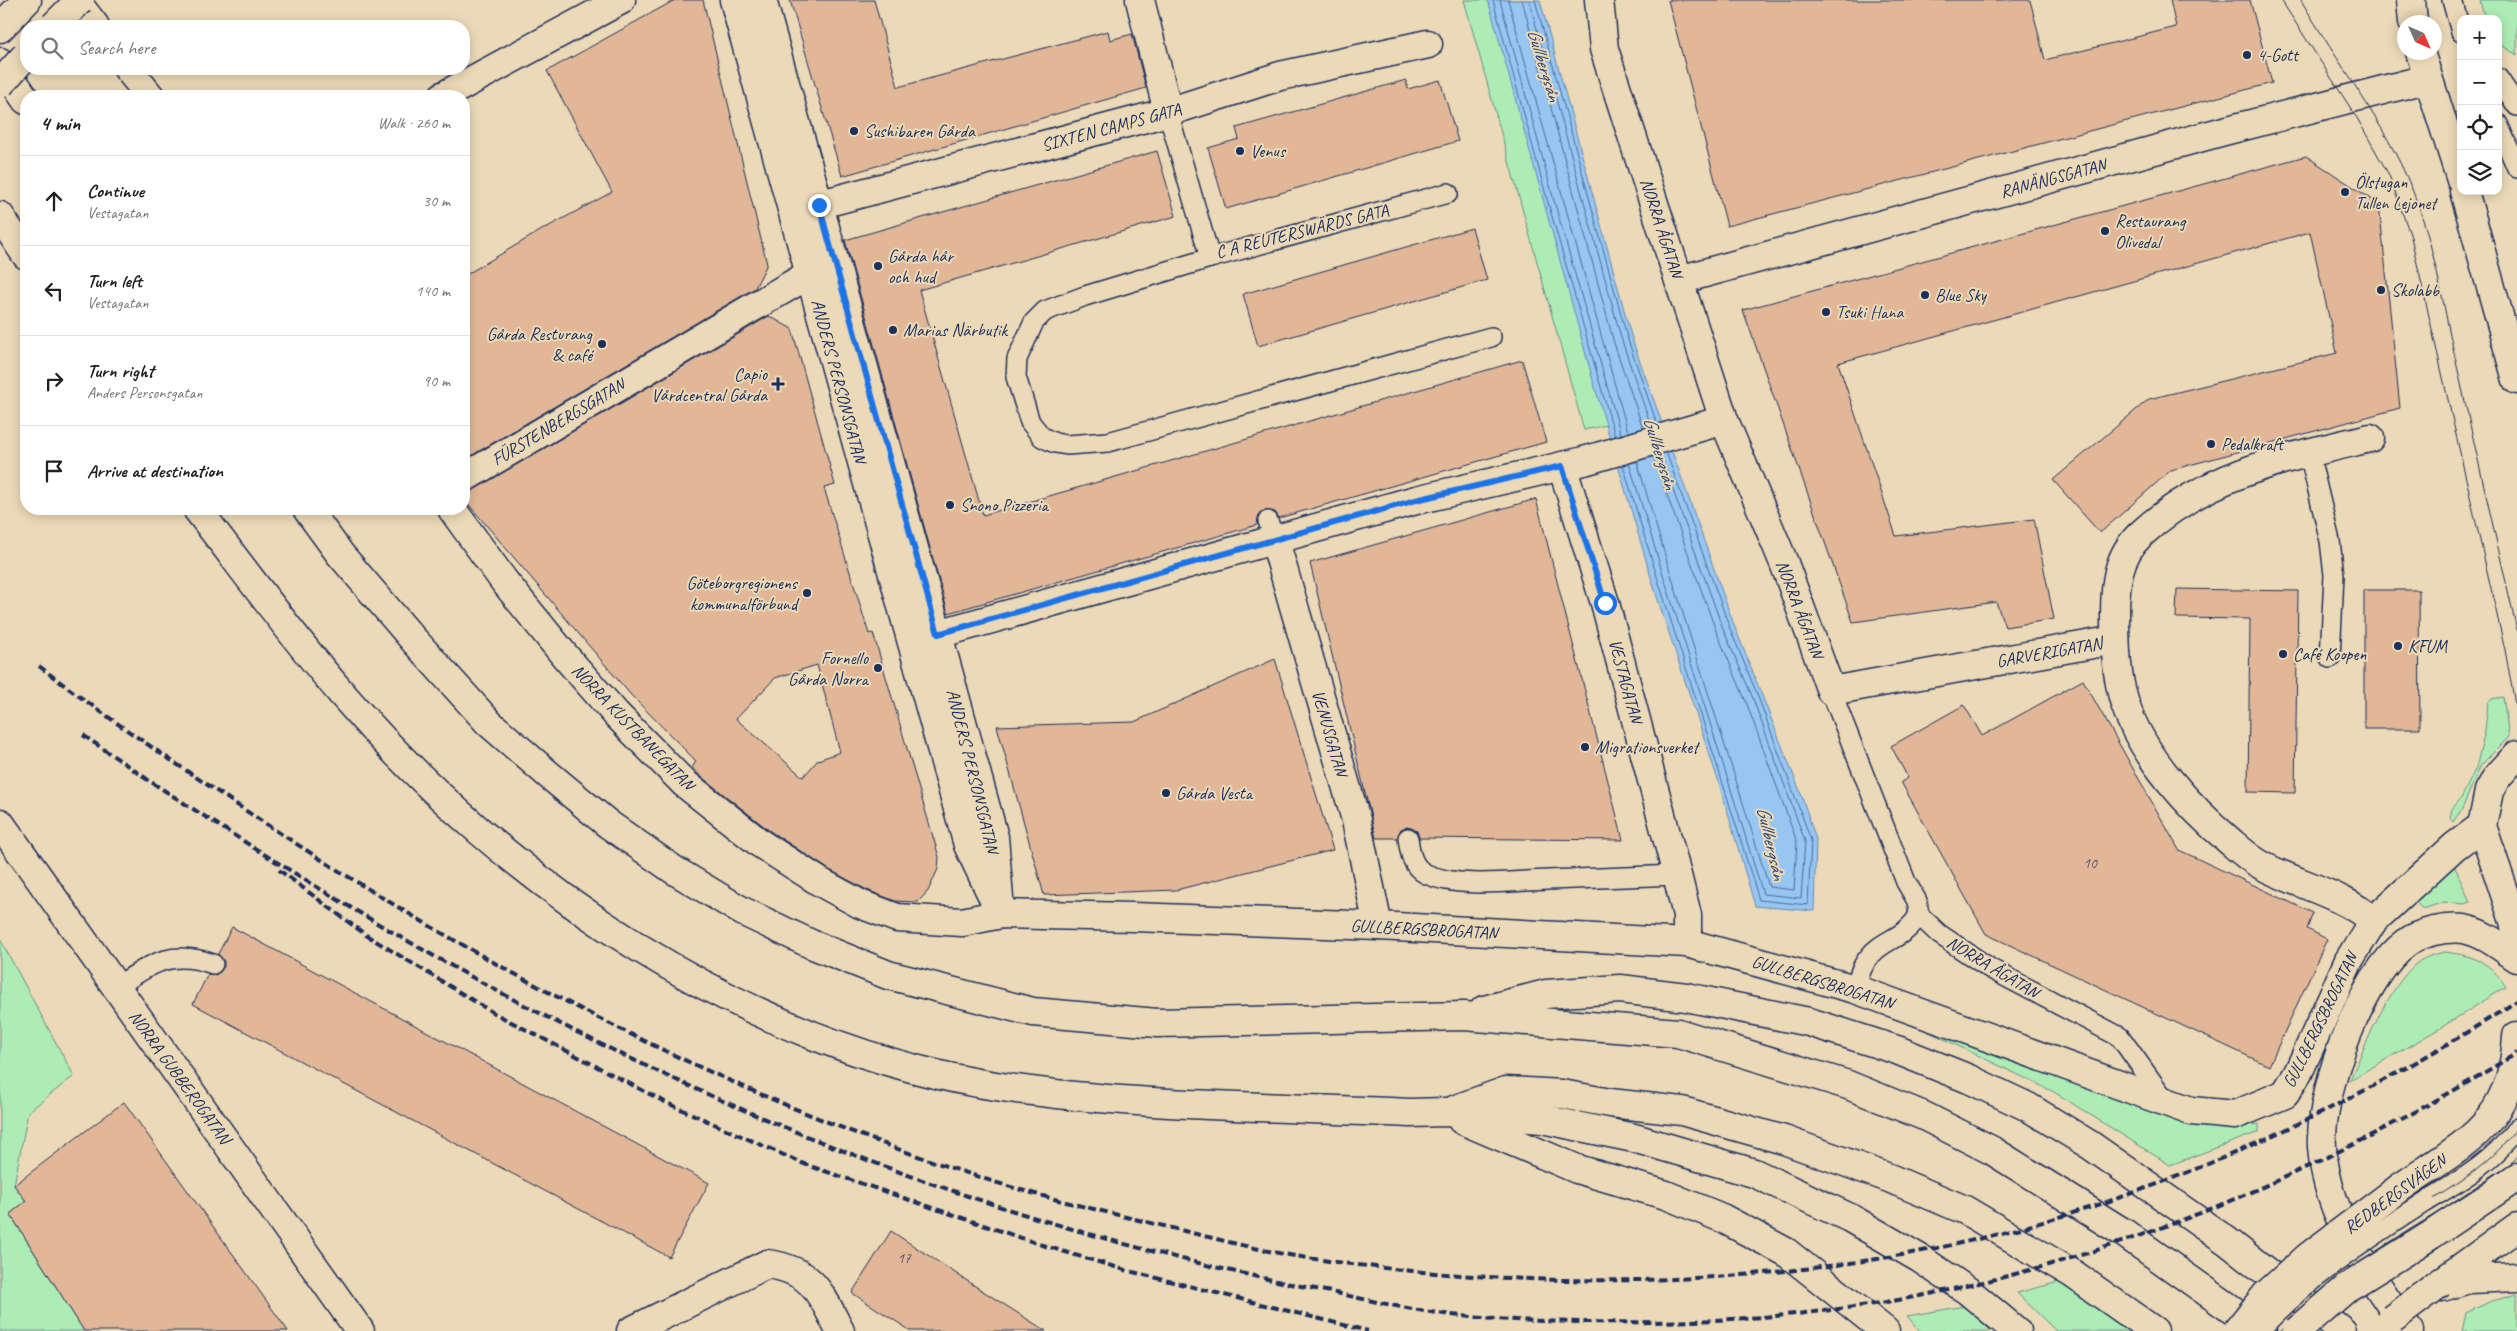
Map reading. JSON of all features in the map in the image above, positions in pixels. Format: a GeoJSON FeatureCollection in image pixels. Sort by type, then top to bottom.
{"type":"FeatureCollection","features":[{"type":"Feature","properties":{"kind":"main road"},"geometry":{"type":"LineString","coordinates":[[0,28],[27,0]]}},
{"type":"Feature","properties":{"kind":"main road"},"geometry":{"type":"LineString","coordinates":[[75,0],[91,20]]}},
{"type":"Feature","properties":{"kind":"main road"},"geometry":{"type":"LineString","coordinates":[[60,20],[80,0]]}},
{"type":"Feature","properties":{"kind":"main road"},"geometry":{"type":"LineString","coordinates":[[454,90],[621,0]]}},
{"type":"Feature","properties":{"kind":"main road","name":"ANDERS PERSONSGATAN"},"geometry":{"type":"LineString","coordinates":[[734,0],[806,208],[836,265],[994,837],[1001,914]]}},
{"type":"Feature","properties":{"kind":"main road","name":"ANDERS PERSONSGATAN"},"geometry":{"type":"LineString","coordinates":[[762,0],[806,208],[810,274],[968,845],[1001,914]]}},
{"type":"Feature","properties":{"kind":"main road","name":"C A REUTERSWÄRDS GATA"},"geometry":{"type":"LineString","coordinates":[[1140,0],[1168,112]]}},
{"type":"Feature","properties":{"kind":"main road","name":"NORRA ÅGATAN"},"geometry":{"type":"LineString","coordinates":[[1599,0],[1604,49],[1724,420],[1784,563],[1831,691]]}},
{"type":"Feature","properties":{"kind":"main road"},"geometry":{"type":"LineString","coordinates":[[2411,0],[2413,15]]}},
{"type":"Feature","properties":{"kind":"main road","name":"SIXTEN CAMPS GATA"},"geometry":{"type":"LineString","coordinates":[[806,208],[1168,112],[1280,76],[1428,44]]}},
{"type":"Feature","properties":{"kind":"main road"},"geometry":{"type":"LineString","coordinates":[[2422,60],[2426,79],[2457,168]]}},
{"type":"Feature","properties":{"kind":"main road"},"geometry":{"type":"LineString","coordinates":[[0,62],[20,91]]}},
{"type":"Feature","properties":{"kind":"main road"},"geometry":{"type":"LineString","coordinates":[[0,84],[20,62]]}},
{"type":"Feature","properties":{"kind":"main road"},"geometry":{"type":"LineString","coordinates":[[133,75],[145,90]]}},
{"type":"Feature","properties":{"kind":"main road","name":"RANÄNGSGATAN"},"geometry":{"type":"LineString","coordinates":[[1680,280],[2426,79]]}},
{"type":"Feature","properties":{"kind":"main road"},"geometry":{"type":"LineString","coordinates":[[2465,195],[2517,380]]}},
{"type":"Feature","properties":{"kind":"main road"},"geometry":{"type":"LineString","coordinates":[[0,216],[20,246]]}},
{"type":"Feature","properties":{"kind":"main road","name":"FÜRSTENBERGSGATAN"},"geometry":{"type":"LineString","coordinates":[[470,474],[810,274],[836,265]]}},
{"type":"Feature","properties":{"kind":"main road"},"geometry":{"type":"LineString","coordinates":[[911,641],[1271,531],[1562,466],[1724,420]]}},
{"type":"Feature","properties":{"kind":"main road","name":"GARVERIGATAN"},"geometry":{"type":"LineString","coordinates":[[1831,691],[2115,640],[2117,574],[2125,553],[2141,534],[2176,507],[2212,484],[2260,465],[2370,438]]}},
{"type":"Feature","properties":{"kind":"main road","name":"VESTAGATAN"},"geometry":{"type":"LineString","coordinates":[[1562,466],[1605,603],[1678,875],[1687,915],[1687,943]]}},
{"type":"Feature","properties":{"kind":"main road"},"geometry":{"type":"LineString","coordinates":[[202,515],[344,696],[424,779],[487,837],[552,889],[642,950],[694,981],[768,1016],[836,1043],[915,1069],[1000,1086],[1097,1098],[1410,1113],[1445,1112],[1542,1119],[1634,1138],[1754,1173],[1850,1218],[1919,1258],[1968,1291],[2016,1331]]}},
{"type":"Feature","properties":{"kind":"main road"},"geometry":{"type":"LineString","coordinates":[[311,515],[340,554],[412,638],[489,723],[549,775],[608,824],[674,870],[742,911],[811,944],[888,975],[1033,1012],[1158,1023],[1464,1016],[1678,1033],[1848,1084],[1924,1116],[1993,1151],[2124,1233],[2260,1331]]}},
{"type":"Feature","properties":{"kind":"main road","name":"NORRA KUSTBANEGATAN"},"geometry":{"type":"LineString","coordinates":[[456,515],[504,581],[616,714],[684,783],[761,844],[820,882],[860,904],[897,918],[962,922],[1001,914]]}},
{"type":"Feature","properties":{"kind":"main road","name":"VENUSGATAN"},"geometry":{"type":"LineString","coordinates":[[1271,531],[1356,820],[1378,926]]}},
{"type":"Feature","properties":{"kind":"main road"},"geometry":{"type":"LineString","coordinates":[[2115,640],[2119,682],[2125,705],[2143,742],[2160,769],[2205,819],[2233,844],[2262,865],[2358,908],[2373,921]]}},
{"type":"Feature","properties":{"kind":"main road"},"geometry":{"type":"LineString","coordinates":[[2517,755],[2497,777],[2489,791],[2482,826],[2514,921],[2517,936]]}},
{"type":"Feature","properties":{"kind":"main road","name":"NORRA GUBBEROGATAN"},"geometry":{"type":"LineString","coordinates":[[0,823],[360,1331]]}},
{"type":"Feature","properties":{"kind":"main road","name":"GULLBERGSBROGATAN"},"geometry":{"type":"LineString","coordinates":[[1001,914],[1378,926],[1687,943],[1855,989],[2191,1111],[2235,1115],[2285,1094],[2298,1072],[2350,960],[2373,921],[2454,846],[2482,826]]}},
{"type":"Feature","properties":{"kind":"main road"},"geometry":{"type":"LineString","coordinates":[[2517,958],[2478,933],[2463,929],[2451,929],[2418,935],[2406,943],[2381,967],[2348,1033],[2333,1077],[2321,1138],[2331,1196],[2348,1235],[2395,1327],[2440,1286],[2517,1227]]}},
{"type":"Feature","properties":{"kind":"main road"},"geometry":{"type":"LineString","coordinates":[[1464,1016],[1546,994],[1620,989],[1686,997],[1809,1022],[1897,1050],[2028,1107],[2090,1145],[2227,1241],[2342,1331]]}},
{"type":"Feature","properties":{"kind":"main road","name":"REDBERGSVÄGEN"},"geometry":{"type":"LineString","coordinates":[[2237,1331],[2266,1296],[2308,1257],[2471,1138],[2503,1100],[2510,1083],[2517,1036]]}},
{"type":"Feature","properties":{"kind":"main road"},"geometry":{"type":"LineString","coordinates":[[1445,1112],[1506,1091],[1562,1094],[1610,1103],[1682,1111],[1784,1140],[1889,1178],[1966,1210],[2073,1274],[2154,1331]]}},
{"type":"Feature","properties":{"kind":"main road"},"geometry":{"type":"LineString","coordinates":[[1445,1112],[1577,1169],[1666,1195],[1722,1218],[1786,1252],[1885,1331]]}},
{"type":"Feature","properties":{"kind":"main road"},"geometry":{"type":"LineString","coordinates":[[2298,1331],[2348,1287],[2431,1235],[2517,1177]]}},
{"type":"Feature","properties":{"kind":"main road"},"geometry":{"type":"LineString","coordinates":[[631,1331],[767,1264],[787,1266],[818,1291],[840,1331]]}},
{"type":"Feature","properties":{"kind":"main road"},"geometry":{"type":"LineString","coordinates":[[2440,1286],[2469,1279],[2517,1276]]}},
{"type":"Feature","properties":{"kind":"main road"},"geometry":{"type":"LineString","coordinates":[[2207,1292],[2249,1331]]}},
{"type":"Feature","properties":{"kind":"lane"},"geometry":{"type":"LineString","coordinates":[[2452,0],[2457,18]]}},
{"type":"Feature","properties":{"kind":"lane"},"geometry":{"type":"LineString","coordinates":[[2502,84],[2517,106]]}},
{"type":"Feature","properties":{"kind":"lane","name":"C A REUTERSWÄRDS GATA"},"geometry":{"type":"LineString","coordinates":[[1168,112],[1210,258],[1448,193]]}},
{"type":"Feature","properties":{"kind":"lane"},"geometry":{"type":"LineString","coordinates":[[2502,133],[2517,168]]}},
{"type":"Feature","properties":{"kind":"lane"},"geometry":{"type":"LineString","coordinates":[[1210,258],[1085,296],[1045,311],[1034,322],[1017,359],[1016,377],[1030,422],[1042,438],[1067,445],[1108,442],[1491,337]]}},
{"type":"Feature","properties":{"kind":"lane"},"geometry":{"type":"LineString","coordinates":[[2309,453],[2330,541],[2334,575],[2330,658]]}},
{"type":"Feature","properties":{"kind":"lane","name":"NORRA ÅGATAN"},"geometry":{"type":"LineString","coordinates":[[1831,691],[1902,873],[1916,901],[1919,915],[1938,934],[1991,969],[2120,1037],[2165,1100]]}},
{"type":"Feature","properties":{"kind":"lane"},"geometry":{"type":"LineString","coordinates":[[1408,838],[1410,854],[1415,864],[1425,873],[1444,880],[1480,883],[1678,875]]}},
{"type":"Feature","properties":{"kind":"lane"},"geometry":{"type":"LineString","coordinates":[[1855,989],[1868,957],[1878,948],[1912,927],[1919,915]]}},
{"type":"Feature","properties":{"kind":"lane"},"geometry":{"type":"LineString","coordinates":[[116,987],[162,960],[188,956],[213,964]]}},
{"type":"Feature","properties":{"kind":"lane"},"geometry":{"type":"LineString","coordinates":[[2321,1272],[2461,1180],[2491,1157],[2517,1128]]}},
{"type":"Feature","properties":{"kind":"lane"},"geometry":{"type":"LineString","coordinates":[[2260,1331],[2410,1181]]}},
{"type":"Feature","properties":{"kind":"lane"},"geometry":{"type":"LineString","coordinates":[[2281,1331],[2348,1287]]}},
{"type":"Feature","properties":{"kind":"green space"},"geometry":{"type":"Polygon","coordinates":[[[1464,0],[1528,0],[1606,425],[1584,430],[1464,0]]]}},
{"type":"Feature","properties":{"kind":"green space"},"geometry":{"type":"Polygon","coordinates":[[[2480,0],[2517,0],[2517,55],[2502,46],[2502,15],[2484,15],[2480,0]]]}},
{"type":"Feature","properties":{"kind":"green space"},"geometry":{"type":"Polygon","coordinates":[[[2503,697],[2509,737],[2481,765],[2462,809],[2453,822],[2450,818],[2452,809],[2462,797],[2476,768],[2485,731],[2488,703],[2492,699],[2503,697]]]}},
{"type":"Feature","properties":{"kind":"green space"},"geometry":{"type":"Polygon","coordinates":[[[2454,865],[2470,902],[2464,904],[2444,902],[2423,909],[2414,901],[2454,865]]]}},
{"type":"Feature","properties":{"kind":"green space"},"geometry":{"type":"Polygon","coordinates":[[[0,939],[74,1076],[28,1112],[14,1185],[26,1201],[10,1214],[84,1331],[0,1331],[0,939]]]}},
{"type":"Feature","properties":{"kind":"green space"},"geometry":{"type":"Polygon","coordinates":[[[2445,952],[2480,961],[2494,971],[2506,987],[2437,1030],[2350,1080],[2370,1034],[2396,987],[2417,963],[2430,956],[2445,952]]]}},
{"type":"Feature","properties":{"kind":"green space"},"geometry":{"type":"Polygon","coordinates":[[[1923,1029],[2239,1126],[2259,1124],[2259,1132],[2170,1165],[2054,1092],[1923,1029]]]}},
{"type":"Feature","properties":{"kind":"green space"},"geometry":{"type":"Polygon","coordinates":[[[2059,1282],[2130,1331],[2056,1331],[2017,1293],[2059,1282]]]}},
{"type":"Feature","properties":{"kind":"green space"},"geometry":{"type":"Polygon","coordinates":[[[2517,1294],[2517,1331],[2462,1331],[2466,1313],[2489,1302],[2517,1294]]]}},
{"type":"Feature","properties":{"kind":"green space"},"geometry":{"type":"Polygon","coordinates":[[[1965,1306],[1991,1331],[1920,1331],[1907,1316],[1965,1306]]]}},
{"type":"Feature","properties":{"kind":"water","name":"Gullbergsån"},"geometry":{"type":"Polygon","coordinates":[[[1488,0],[1540,0],[1632,339],[1734,625],[1801,794],[1816,839],[1814,911],[1755,906],[1719,783],[1655,591],[1594,384],[1488,0]]]}},
{"type":"Feature","properties":{"kind":"building"},"geometry":{"type":"Polygon","coordinates":[[[675,0],[703,0],[767,264],[755,288],[470,456],[470,272],[540,231],[612,192],[547,71],[675,0]]]}},
{"type":"Feature","properties":{"kind":"building"},"geometry":{"type":"Polygon","coordinates":[[[790,0],[874,0],[898,87],[1108,31],[1110,40],[1132,34],[1146,88],[842,176],[790,0]]]}},
{"type":"Feature","properties":{"kind":"building"},"geometry":{"type":"Polygon","coordinates":[[[1668,0],[2030,0],[2045,60],[2176,27],[2170,0],[2250,0],[2272,83],[1727,226],[1668,0]]]}},
{"type":"Feature","properties":{"kind":"building"},"geometry":{"type":"Polygon","coordinates":[[[1406,80],[1408,89],[1440,80],[1458,141],[1226,209],[1208,148],[1239,139],[1236,128],[1406,80]]]}},
{"type":"Feature","properties":{"kind":"building"},"geometry":{"type":"Polygon","coordinates":[[[1157,151],[1176,216],[919,290],[983,515],[1522,360],[1546,442],[1279,518],[1275,512],[1265,510],[1259,514],[1257,525],[948,613],[845,240],[1157,151]]]}},
{"type":"Feature","properties":{"kind":"building"},"geometry":{"type":"Polygon","coordinates":[[[2306,156],[2379,204],[2400,408],[2171,470],[2100,533],[2053,480],[2149,399],[2337,353],[2310,232],[1838,363],[1896,536],[2034,519],[2054,619],[2005,627],[1996,602],[1853,622],[1743,310],[2306,156]]]}},
{"type":"Feature","properties":{"kind":"building"},"geometry":{"type":"Polygon","coordinates":[[[1472,228],[1487,280],[1258,346],[1243,294],[1472,228]]]}},
{"type":"Feature","properties":{"kind":"building"},"geometry":{"type":"Polygon","coordinates":[[[769,316],[792,329],[835,485],[824,488],[869,634],[873,633],[939,857],[938,869],[928,891],[918,902],[895,901],[867,890],[828,869],[770,831],[703,778],[692,768],[696,761],[630,694],[470,506],[470,492],[769,316]],[[817,665],[775,678],[736,719],[803,777],[818,760],[840,752],[817,665]]]}},
{"type":"Feature","properties":{"kind":"building"},"geometry":{"type":"Polygon","coordinates":[[[1536,499],[1623,840],[1419,838],[1417,831],[1407,827],[1401,829],[1397,838],[1376,838],[1310,563],[1536,499]]]}},
{"type":"Feature","properties":{"kind":"building"},"geometry":{"type":"Polygon","coordinates":[[[2177,589],[2298,591],[2295,793],[2248,792],[2250,619],[2176,618],[2177,589]]]}},
{"type":"Feature","properties":{"kind":"building"},"geometry":{"type":"Polygon","coordinates":[[[2364,590],[2419,590],[2420,729],[2364,729],[2364,590]]]}},
{"type":"Feature","properties":{"kind":"building","name":"Gårda Vesta"},"geometry":{"type":"Polygon","coordinates":[[[1275,659],[1333,850],[1176,890],[1044,895],[997,726],[1134,722],[1275,659]]]}},
{"type":"Feature","properties":{"kind":"building"},"geometry":{"type":"Polygon","coordinates":[[[2083,680],[2179,850],[2313,913],[2307,929],[2327,939],[2269,1066],[1986,934],[1901,782],[1908,778],[1891,746],[1964,705],[1982,736],[2083,680]]]}},
{"type":"Feature","properties":{"kind":"building"},"geometry":{"type":"Polygon","coordinates":[[[232,927],[709,1183],[669,1257],[193,1004],[208,974],[216,975],[224,967],[224,961],[218,954],[232,927]]]}},
{"type":"Feature","properties":{"kind":"building"},"geometry":{"type":"Polygon","coordinates":[[[124,1102],[288,1331],[84,1331],[10,1214],[26,1201],[14,1185],[124,1102]]]}},
{"type":"Feature","properties":{"kind":"building"},"geometry":{"type":"Polygon","coordinates":[[[891,1231],[1046,1331],[911,1331],[852,1293],[891,1231]]]}},
{"type":"Feature","properties":{"kind":"tram line"},"geometry":{"type":"LineString","coordinates":[[2281,0],[2357,118],[2389,175],[2411,237],[2505,650],[2517,715]]}},
{"type":"Feature","properties":{"kind":"tram line"},"geometry":{"type":"LineString","coordinates":[[2301,0],[2388,140],[2401,164],[2420,209],[2437,272],[2517,630]]}},
{"type":"Feature","properties":{"kind":"tram line"},"geometry":{"type":"LineString","coordinates":[[2259,1331],[2295,1295],[2334,1262],[2362,1242],[2466,1177],[2503,1146],[2517,1128]]}},
{"type":"Feature","properties":{"kind":"tram line"},"geometry":{"type":"LineString","coordinates":[[2281,1331],[2324,1291],[2359,1264],[2500,1172],[2517,1158]]}},
{"type":"Feature","properties":{"kind":"railway"},"geometry":{"type":"LineString","coordinates":[[39,666],[155,750],[316,856],[406,912],[591,1014],[686,1061],[783,1104],[882,1143],[1003,1185],[1259,1249],[1372,1267],[1526,1279],[1681,1279],[1759,1274],[1836,1265],[1912,1253],[1992,1236],[2072,1213],[2150,1187],[2302,1122],[2376,1085],[2517,1001]]}},
{"type":"Feature","properties":{"kind":"railway"},"geometry":{"type":"LineString","coordinates":[[83,735],[147,779]]}},
{"type":"Feature","properties":{"kind":"railway"},"geometry":{"type":"LineString","coordinates":[[142,776],[331,896],[476,980],[622,1054],[719,1099],[818,1141],[918,1179],[1020,1213],[1122,1243],[1226,1270],[1450,1315],[1507,1320],[1584,1322],[1723,1320],[1862,1306],[1953,1289],[2028,1271],[2101,1249],[2245,1195],[2383,1129],[2517,1053]]}},
{"type":"Feature","properties":{"kind":"railway"},"geometry":{"type":"LineString","coordinates":[[279,870],[366,935],[492,1012],[665,1102],[804,1164],[1042,1245],[1125,1270],[1368,1331]]}},
{"type":"Feature","properties":{"kind":"place","name":"4-Gott"},"geometry":{"type":"Point","coordinates":[2247,55]}},
{"type":"Feature","properties":{"kind":"place","name":"Sushibaren Gårda"},"geometry":{"type":"Point","coordinates":[854,131]}},
{"type":"Feature","properties":{"kind":"place","name":"Venus"},"geometry":{"type":"Point","coordinates":[1240,151]}},
{"type":"Feature","properties":{"kind":"place","name":"Ölstugan Tullen Lejonet"},"geometry":{"type":"Point","coordinates":[2345,192]}},
{"type":"Feature","properties":{"kind":"place","name":"Restaurang Olivedal"},"geometry":{"type":"Point","coordinates":[2105,231]}},
{"type":"Feature","properties":{"kind":"place","name":"Gårda hår och hud"},"geometry":{"type":"Point","coordinates":[878,266]}},
{"type":"Feature","properties":{"kind":"place","name":"Skolabb"},"geometry":{"type":"Point","coordinates":[2381,290]}},
{"type":"Feature","properties":{"kind":"place","name":"Blue Sky"},"geometry":{"type":"Point","coordinates":[1925,295]}},
{"type":"Feature","properties":{"kind":"place","name":"Tsuki Hana"},"geometry":{"type":"Point","coordinates":[1826,312]}},
{"type":"Feature","properties":{"kind":"place","name":"Marias Närbutik"},"geometry":{"type":"Point","coordinates":[893,330]}},
{"type":"Feature","properties":{"kind":"place","name":"Gårda Resturang & café"},"geometry":{"type":"Point","coordinates":[602,344]}},
{"type":"Feature","properties":{"kind":"place","name":"Capio Vårdcentral Gårda"},"geometry":{"type":"Point","coordinates":[778,384]}},
{"type":"Feature","properties":{"kind":"place","name":"Pedalkraft"},"geometry":{"type":"Point","coordinates":[2211,444]}},
{"type":"Feature","properties":{"kind":"place","name":"Snono Pizzeria"},"geometry":{"type":"Point","coordinates":[950,505]}},
{"type":"Feature","properties":{"kind":"place","name":"Göteborgregionens kommunalförbund"},"geometry":{"type":"Point","coordinates":[807,593]}},
{"type":"Feature","properties":{"kind":"place","name":"KFUM"},"geometry":{"type":"Point","coordinates":[2398,646]}},
{"type":"Feature","properties":{"kind":"place","name":"Café Koopen"},"geometry":{"type":"Point","coordinates":[2283,654]}},
{"type":"Feature","properties":{"kind":"place","name":"Fornello Gårda Norra"},"geometry":{"type":"Point","coordinates":[878,668]}},
{"type":"Feature","properties":{"kind":"place","name":"Migrationsverket"},"geometry":{"type":"Point","coordinates":[1585,747]}},
{"type":"Feature","properties":{"kind":"place","name":"Gårda Vesta"},"geometry":{"type":"Point","coordinates":[1166,793]}},
{"type":"Feature","properties":{"kind":"route"},"geometry":{"type":"LineString","coordinates":[[819,205],[938,634],[1416,500],[1562,466],[1579,515],[1605,603]]}}]}
